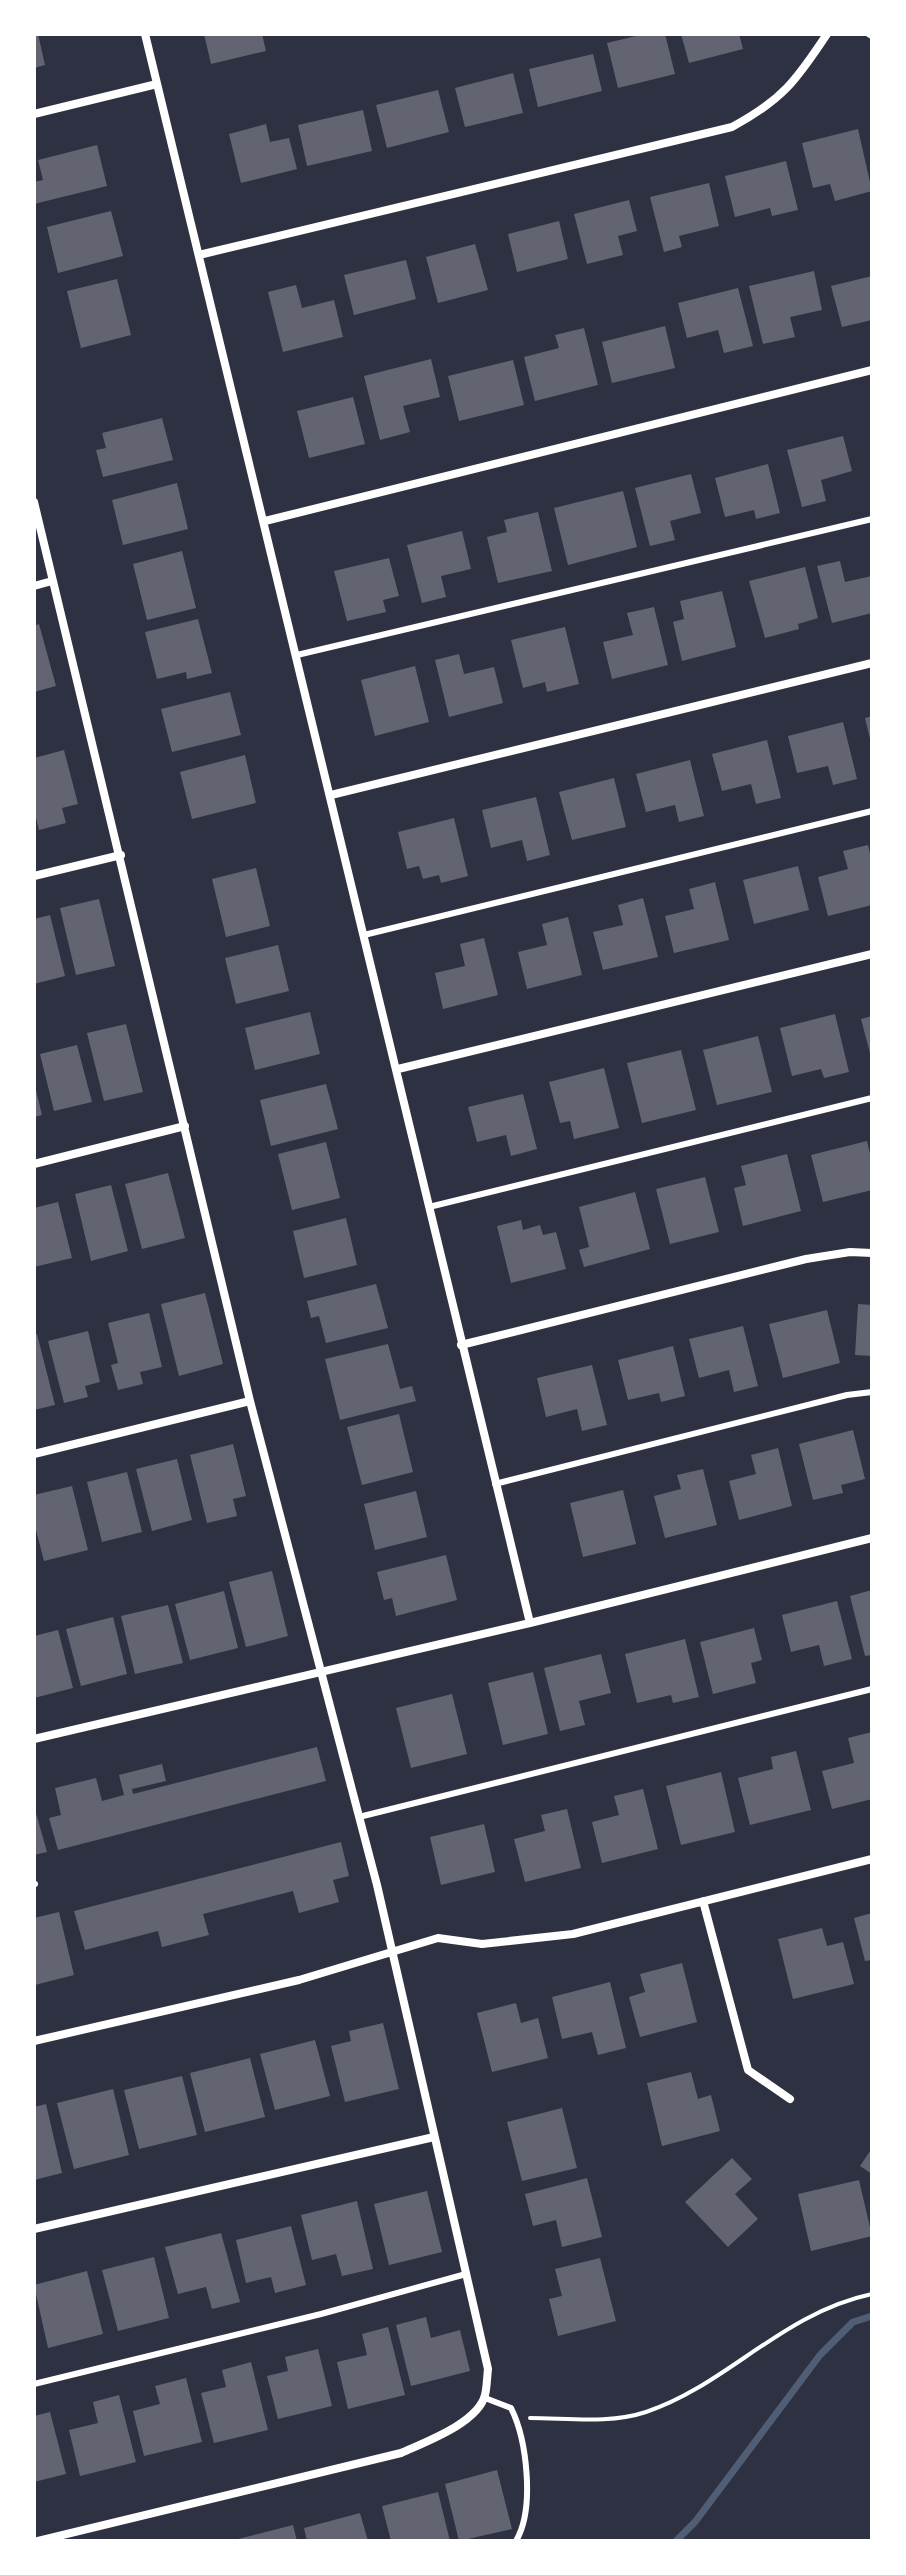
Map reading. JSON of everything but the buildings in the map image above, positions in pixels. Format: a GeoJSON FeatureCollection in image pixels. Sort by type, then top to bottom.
{"type":"FeatureCollection","features":[{"type":"Feature","properties":{"kind":"street"},"geometry":{"type":"LineString","coordinates":[[145,34],[530,1623]]}},
{"type":"Feature","properties":{"kind":"street"},"geometry":{"type":"LineString","coordinates":[[199,255],[732,127],[762,111],[794,84],[827,34]]}},
{"type":"Feature","properties":{"kind":"street"},"geometry":{"type":"LineString","coordinates":[[34,114],[157,84]]}},
{"type":"Feature","properties":{"kind":"street"},"geometry":{"type":"LineString","coordinates":[[265,521],[872,370]]}},
{"type":"Feature","properties":{"kind":"street"},"geometry":{"type":"LineString","coordinates":[[34,502],[250,1401],[359,1817],[488,2369],[485,2398],[455,2428],[401,2453],[38,2541]]}},
{"type":"Feature","properties":{"kind":"street"},"geometry":{"type":"LineString","coordinates":[[34,586],[52,581]]}},
{"type":"Feature","properties":{"kind":"street"},"geometry":{"type":"LineString","coordinates":[[331,795],[872,663]]}},
{"type":"Feature","properties":{"kind":"street"},"geometry":{"type":"LineString","coordinates":[[34,876],[121,855]]}},
{"type":"Feature","properties":{"kind":"street"},"geometry":{"type":"LineString","coordinates":[[398,1069],[872,954]]}},
{"type":"Feature","properties":{"kind":"street"},"geometry":{"type":"LineString","coordinates":[[34,1164],[185,1126]]}},
{"type":"Feature","properties":{"kind":"street"},"geometry":{"type":"LineString","coordinates":[[461,1345],[806,1259],[850,1252],[872,1253]]}},
{"type":"Feature","properties":{"kind":"street"},"geometry":{"type":"LineString","coordinates":[[34,1454],[250,1401]]}},
{"type":"Feature","properties":{"kind":"street"},"geometry":{"type":"LineString","coordinates":[[34,1739],[530,1623],[872,1538]]}},
{"type":"Feature","properties":{"kind":"street"},"geometry":{"type":"LineString","coordinates":[[34,2041],[299,1980],[438,1938],[482,1944],[573,1934],[872,1859]]}},
{"type":"Feature","properties":{"kind":"street"},"geometry":{"type":"LineString","coordinates":[[703,1901],[748,2070],[790,2099]]}},
{"type":"Feature","properties":{"kind":"street"},"geometry":{"type":"LineString","coordinates":[[34,2229],[434,2137]]}},
{"type":"Feature","properties":{"kind":"lane"},"geometry":{"type":"LineString","coordinates":[[297,655],[872,519]]}},
{"type":"Feature","properties":{"kind":"lane"},"geometry":{"type":"LineString","coordinates":[[364,935],[872,811]]}},
{"type":"Feature","properties":{"kind":"lane"},"geometry":{"type":"LineString","coordinates":[[429,1207],[872,1098]]}},
{"type":"Feature","properties":{"kind":"lane"},"geometry":{"type":"LineString","coordinates":[[495,1484],[833,1399],[872,1392]]}},
{"type":"Feature","properties":{"kind":"lane"},"geometry":{"type":"LineString","coordinates":[[359,1817],[872,1689]]}},
{"type":"Feature","properties":{"kind":"lane"},"geometry":{"type":"LineString","coordinates":[[34,2384],[321,2314],[466,2274]]}},
{"type":"Feature","properties":{"kind":"lane"},"geometry":{"type":"LineString","coordinates":[[485,2398],[511,2408],[516,2418],[528,2478],[516,2541]]}},
{"type":"Feature","properties":{"kind":"path"},"geometry":{"type":"LineString","coordinates":[[516,2418],[612,2418],[643,2413],[674,2401],[816,2312],[844,2300],[872,2294]]}},
{"type":"Feature","properties":{"kind":"waterway"},"geometry":{"type":"LineString","coordinates":[[676,2541],[695,2522],[820,2355],[853,2322],[872,2316]]}}]}
